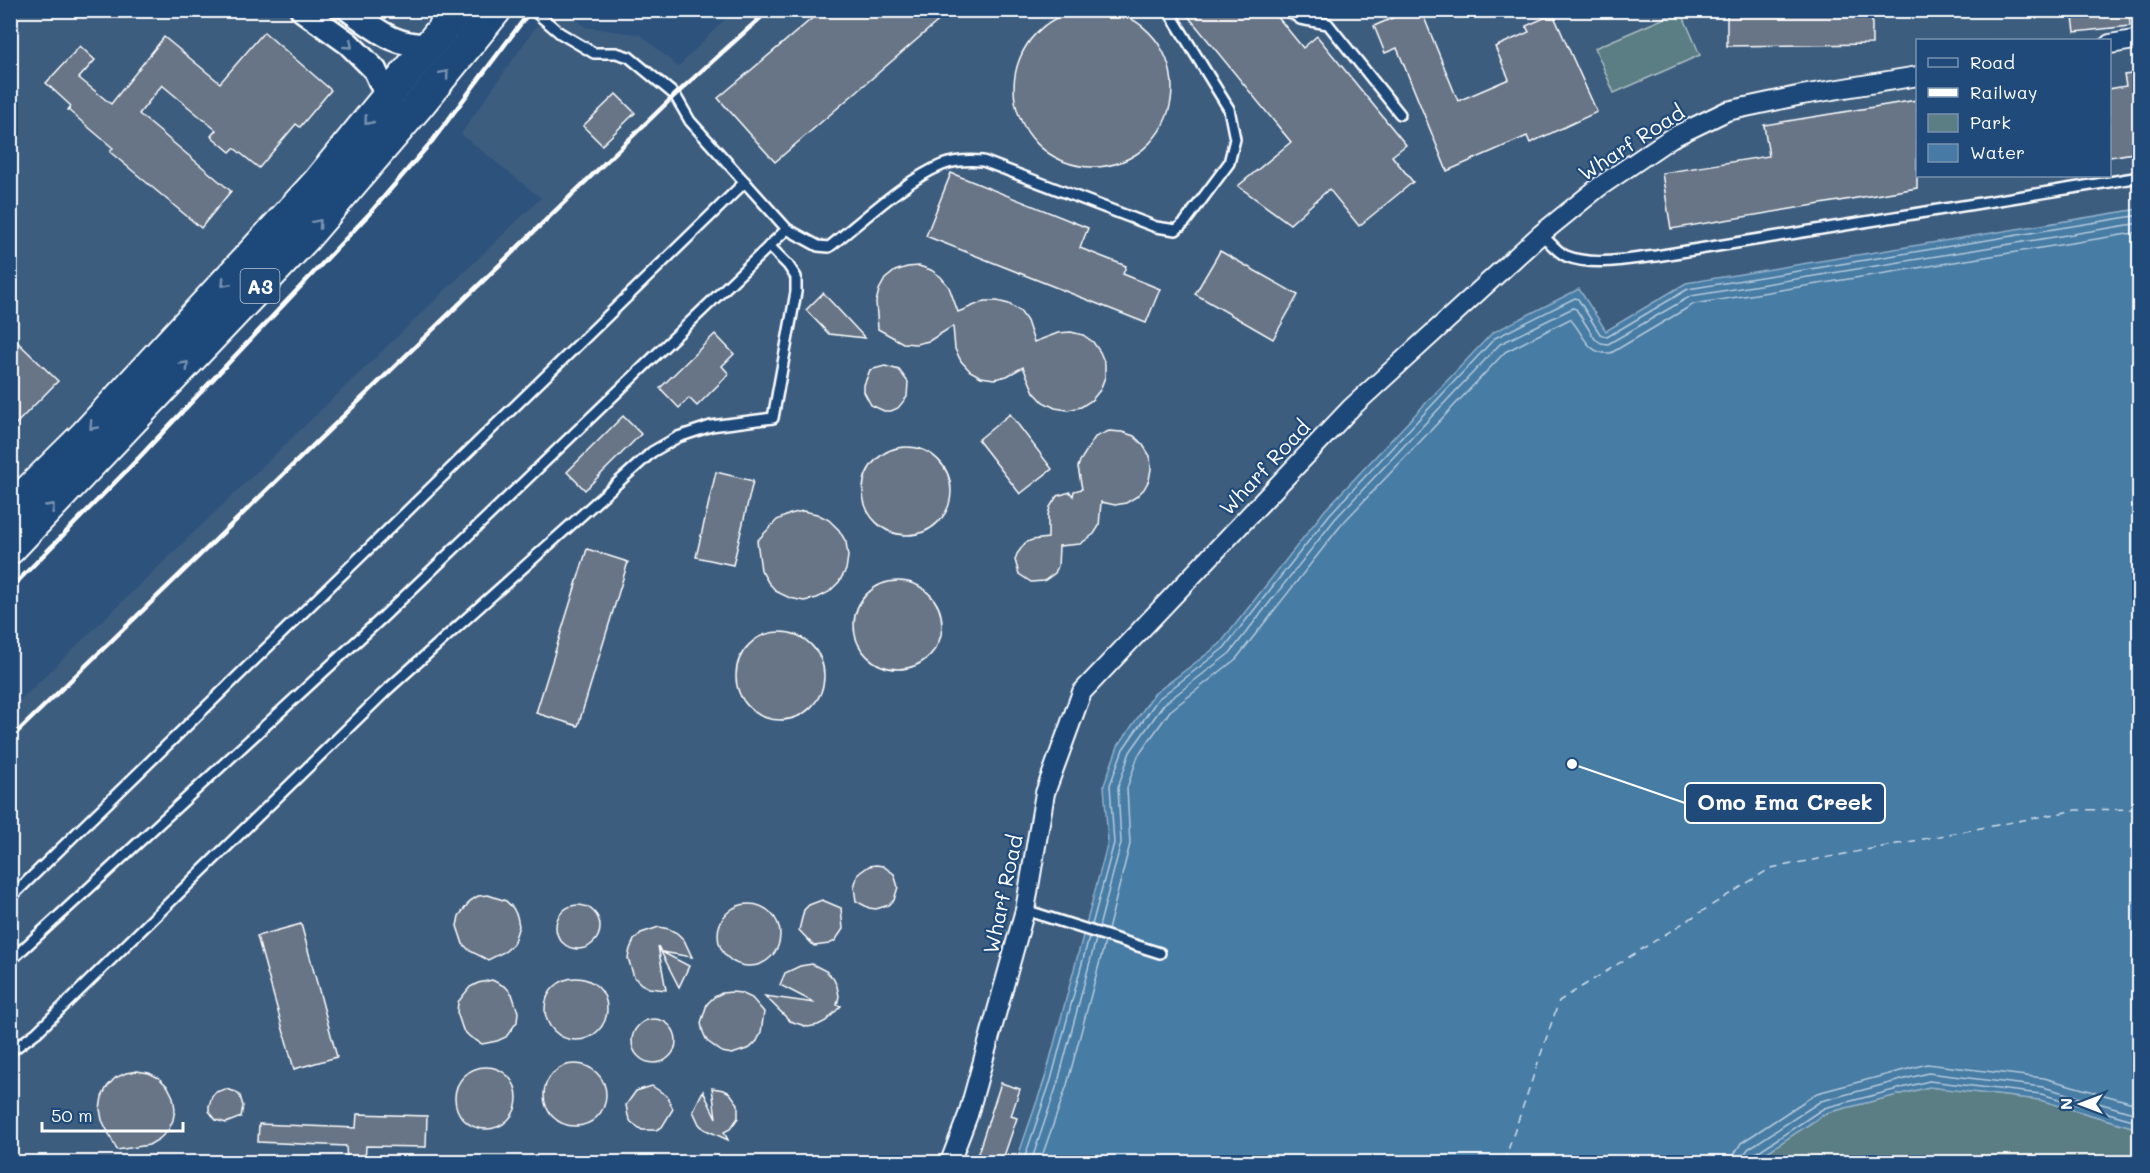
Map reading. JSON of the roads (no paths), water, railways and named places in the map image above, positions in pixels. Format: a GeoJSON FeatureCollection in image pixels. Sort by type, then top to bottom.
{"type":"FeatureCollection","features":[{"type":"Feature","properties":{"kind":"highway","name":"A3"},"geometry":{"type":"LineString","coordinates":[[10,509],[85,435],[317,183],[432,45],[458,10]]}},
{"type":"Feature","properties":{"kind":"highway","name":"A3"},"geometry":{"type":"LineString","coordinates":[[10,549],[306,237],[418,106],[496,10]]}},
{"type":"Feature","properties":{"kind":"street"},"geometry":{"type":"LineString","coordinates":[[302,10],[348,43],[375,70],[387,97]]}},
{"type":"Feature","properties":{"kind":"street"},"geometry":{"type":"LineString","coordinates":[[350,10],[395,42],[418,46],[432,45]]}},
{"type":"Feature","properties":{"kind":"street"},"geometry":{"type":"LineString","coordinates":[[2111,44],[2139,39]]}},
{"type":"Feature","properties":{"kind":"street","name":"Wharf Road"},"geometry":{"type":"LineString","coordinates":[[950,1162],[968,1115],[1025,910],[1045,793],[1082,692],[1351,408],[1541,234],[1599,187],[1671,138],[1727,111],[1802,95],[1916,76]]}},
{"type":"Feature","properties":{"kind":"lane"},"geometry":{"type":"LineString","coordinates":[[533,10],[560,33],[594,53],[616,53],[629,57],[675,94],[690,121],[787,229],[818,246],[829,247],[913,181],[943,165],[963,160],[983,161],[1156,227],[1176,230],[1185,222],[1229,163],[1235,138],[1229,109],[1168,10]]}},
{"type":"Feature","properties":{"kind":"lane"},"geometry":{"type":"LineString","coordinates":[[1288,10],[1300,19],[1328,24],[1401,114]]}},
{"type":"Feature","properties":{"kind":"lane"},"geometry":{"type":"LineString","coordinates":[[1541,234],[1565,255],[1587,260],[1613,261],[1656,256],[2139,177]]}},
{"type":"Feature","properties":{"kind":"lane"},"geometry":{"type":"LineString","coordinates":[[10,898],[745,182]]}},
{"type":"Feature","properties":{"kind":"lane"},"geometry":{"type":"LineString","coordinates":[[10,961],[383,617],[787,229]]}},
{"type":"Feature","properties":{"kind":"lane"},"geometry":{"type":"LineString","coordinates":[[10,1052],[37,1032],[388,688],[652,452],[678,437],[711,426],[773,418],[796,292],[796,277],[788,265],[769,246]]}},
{"type":"Feature","properties":{"kind":"lane"},"geometry":{"type":"LineString","coordinates":[[1025,910],[1160,952]]}},
{"type":"Feature","properties":{"kind":"water"},"geometry":{"type":"Polygon","coordinates":[[[2139,209],[2139,1129],[2040,1100],[1929,1087],[1826,1113],[1752,1162],[1016,1162],[1045,1078],[1108,842],[1104,785],[1118,746],[1154,694],[1220,644],[1325,510],[1492,333],[1579,289],[1606,331],[1686,283],[2139,209]]]}},
{"type":"Feature","properties":{"kind":"railway"},"geometry":{"type":"LineString","coordinates":[[10,589],[132,465],[370,213],[433,140],[531,10]]}},
{"type":"Feature","properties":{"kind":"railway"},"geometry":{"type":"LineString","coordinates":[[10,739],[675,95],[769,10]]}},
{"type":"Feature","properties":{"kind":"place","name":"Omo Ema Creek"},"geometry":{"type":"Point","coordinates":[1572,764]}}]}
